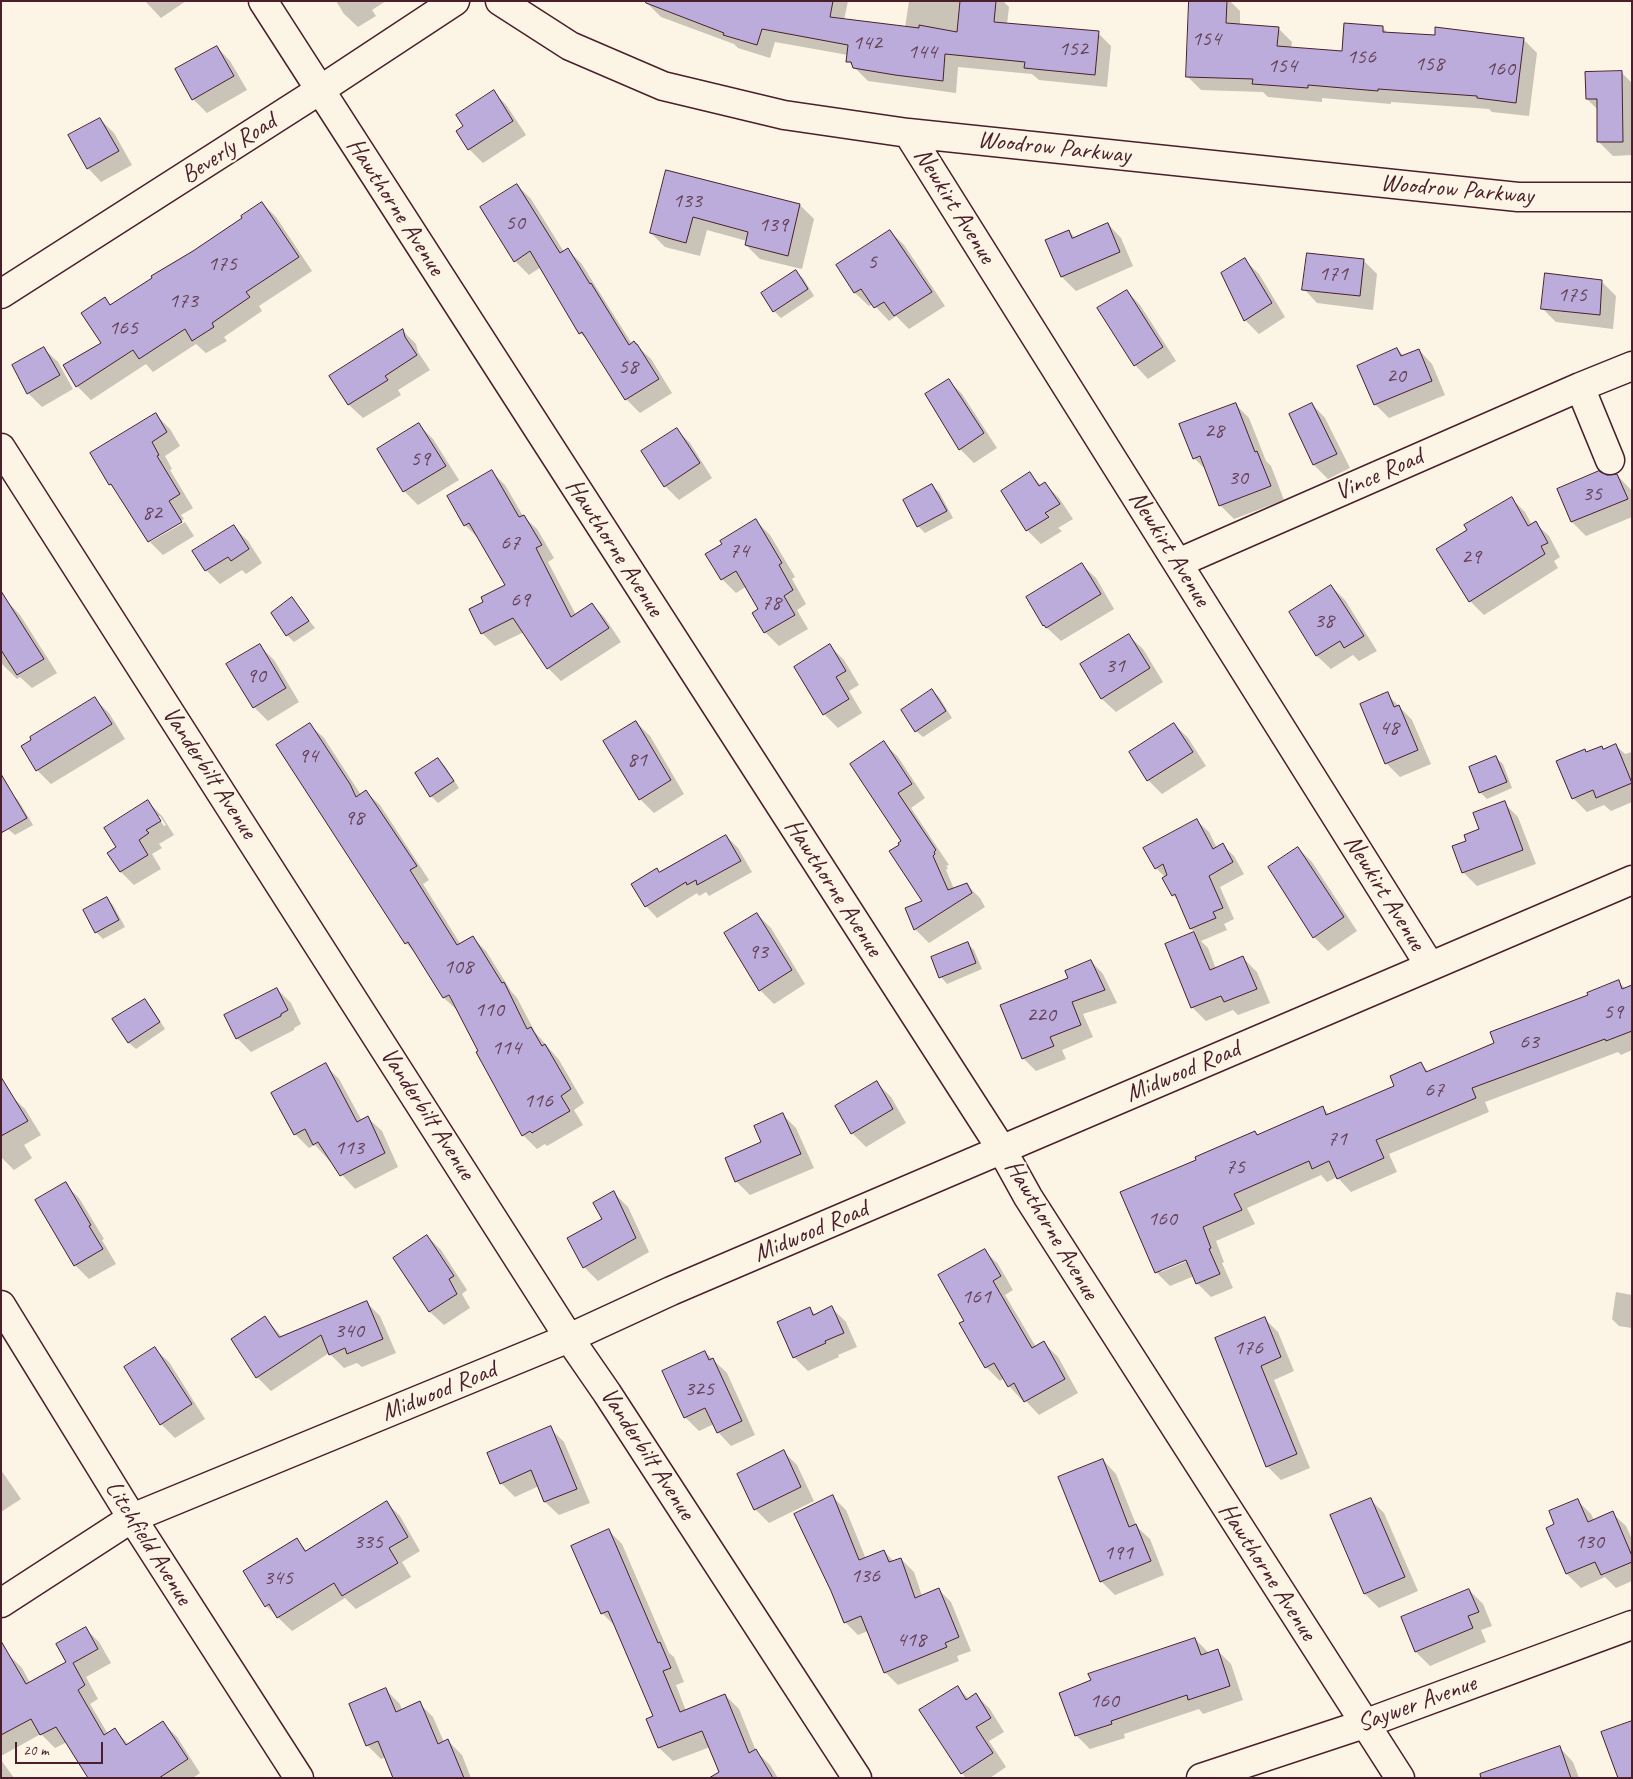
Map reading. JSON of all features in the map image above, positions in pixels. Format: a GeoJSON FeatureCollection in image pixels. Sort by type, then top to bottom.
{"type":"FeatureCollection","features":[{"type":"Feature","properties":{"kind":"street","name":"Hawthorne Avenue"},"geometry":{"type":"LineString","coordinates":[[262,1],[1002,1150],[1028,1198],[1400,1778]]}},
{"type":"Feature","properties":{"kind":"street","name":"Beverly Road"},"geometry":{"type":"LineString","coordinates":[[1,294],[320,90],[455,1]]}},
{"type":"Feature","properties":{"kind":"street","name":"Woodrow Parkway"},"geometry":{"type":"LineString","coordinates":[[500,1],[570,46],[664,86],[784,115],[908,133],[1518,198],[1632,197]]}},
{"type":"Feature","properties":{"kind":"street","name":"Newkirt Avenue"},"geometry":{"type":"LineString","coordinates":[[908,133],[1430,966]]}},
{"type":"Feature","properties":{"kind":"street","name":"Vince Road"},"geometry":{"type":"LineString","coordinates":[[1178,563],[1632,366]]}},
{"type":"Feature","properties":{"kind":"street"},"geometry":{"type":"LineString","coordinates":[[1580,387],[1610,460]]}},
{"type":"Feature","properties":{"kind":"street","name":"Vanderbilt Avenue"},"geometry":{"type":"LineString","coordinates":[[1,448],[570,1338],[857,1778]]}},
{"type":"Feature","properties":{"kind":"street","name":"Midwood Road"},"geometry":{"type":"LineString","coordinates":[[1,1603],[132,1518],[570,1338],[671,1292],[1632,880]]}},
{"type":"Feature","properties":{"kind":"street","name":"Litchfield Avenue"},"geometry":{"type":"LineString","coordinates":[[1,1305],[132,1518],[299,1778]]}},
{"type":"Feature","properties":{"kind":"street","name":"Saywer Avenue"},"geometry":{"type":"LineString","coordinates":[[1201,1778],[1364,1724],[1632,1625]]}},
{"type":"Feature","properties":{"kind":"building"},"geometry":{"type":"Polygon","coordinates":[[[646,1],[833,1],[830,17],[919,28],[919,25],[957,32],[960,1],[996,1],[994,22],[1099,31],[1095,75],[1024,68],[1025,62],[945,54],[943,81],[895,75],[853,68],[851,62],[846,62],[848,45],[762,29],[757,45],[723,35],[724,33],[646,3],[646,1]]]}},
{"type":"Feature","properties":{"kind":"building"},"geometry":{"type":"Polygon","coordinates":[[[1189,1],[1227,1],[1226,23],[1279,27],[1277,46],[1342,51],[1344,23],[1383,26],[1383,32],[1435,35],[1435,27],[1524,38],[1516,103],[1477,98],[1477,96],[1308,85],[1308,88],[1252,84],[1253,79],[1186,77],[1189,1]]]}},
{"type":"Feature","properties":{"kind":"building"},"geometry":{"type":"Polygon","coordinates":[[[217,46],[234,76],[192,100],[175,69],[217,46]]]}},
{"type":"Feature","properties":{"kind":"building"},"geometry":{"type":"Polygon","coordinates":[[[1622,71],[1623,142],[1597,142],[1597,99],[1586,99],[1585,72],[1622,71]]]}},
{"type":"Feature","properties":{"kind":"building"},"geometry":{"type":"Polygon","coordinates":[[[494,90],[513,121],[468,150],[456,131],[463,126],[456,115],[494,90]]]}},
{"type":"Feature","properties":{"kind":"building"},"geometry":{"type":"Polygon","coordinates":[[[100,118],[119,151],[87,169],[68,135],[100,118]]]}},
{"type":"Feature","properties":{"kind":"building"},"geometry":{"type":"Polygon","coordinates":[[[666,170],[800,204],[788,256],[745,245],[748,232],[693,217],[686,243],[650,233],[666,170]]]}},
{"type":"Feature","properties":{"kind":"building"},"geometry":{"type":"Polygon","coordinates":[[[517,184],[560,253],[568,248],[629,345],[634,341],[637,344],[659,379],[625,400],[582,332],[579,334],[530,251],[514,262],[480,207],[517,184]]]}},
{"type":"Feature","properties":{"kind":"building"},"geometry":{"type":"Polygon","coordinates":[[[262,202],[299,257],[246,292],[250,297],[212,323],[214,327],[192,341],[185,329],[139,359],[133,350],[76,387],[63,365],[101,343],[81,313],[105,297],[110,305],[152,278],[151,276],[242,218],[241,216],[262,202]]]}},
{"type":"Feature","properties":{"kind":"building"},"geometry":{"type":"Polygon","coordinates":[[[1108,223],[1120,252],[1061,277],[1045,240],[1069,230],[1072,238],[1108,223]]]}},
{"type":"Feature","properties":{"kind":"building"},"geometry":{"type":"Polygon","coordinates":[[[890,230],[932,292],[894,316],[884,302],[874,308],[861,289],[854,293],[836,265],[890,230]]]}},
{"type":"Feature","properties":{"kind":"building"},"geometry":{"type":"Polygon","coordinates":[[[1307,253],[1364,259],[1360,296],[1302,290],[1307,253]]]}},
{"type":"Feature","properties":{"kind":"building"},"geometry":{"type":"Polygon","coordinates":[[[1245,258],[1272,303],[1244,321],[1221,273],[1245,258]]]}},
{"type":"Feature","properties":{"kind":"building"},"geometry":{"type":"Polygon","coordinates":[[[796,270],[808,289],[773,312],[761,293],[796,270]]]}},
{"type":"Feature","properties":{"kind":"building"},"geometry":{"type":"Polygon","coordinates":[[[1545,273],[1602,280],[1600,315],[1541,309],[1545,273]]]}},
{"type":"Feature","properties":{"kind":"building"},"geometry":{"type":"Polygon","coordinates":[[[1127,290],[1163,347],[1134,366],[1097,308],[1127,290]]]}},
{"type":"Feature","properties":{"kind":"building"},"geometry":{"type":"Polygon","coordinates":[[[403,329],[405,337],[417,355],[385,376],[388,380],[348,405],[329,376],[403,329]]]}},
{"type":"Feature","properties":{"kind":"building"},"geometry":{"type":"Polygon","coordinates":[[[44,347],[60,375],[27,394],[12,365],[44,347]]]}},
{"type":"Feature","properties":{"kind":"building"},"geometry":{"type":"Polygon","coordinates":[[[1397,348],[1401,356],[1419,349],[1432,381],[1374,405],[1357,366],[1397,348]]]}},
{"type":"Feature","properties":{"kind":"building"},"geometry":{"type":"Polygon","coordinates":[[[949,379],[984,433],[959,450],[925,394],[949,379]]]}},
{"type":"Feature","properties":{"kind":"building"},"geometry":{"type":"Polygon","coordinates":[[[1236,403],[1255,452],[1257,451],[1271,486],[1219,506],[1200,456],[1193,459],[1179,424],[1236,403]]]}},
{"type":"Feature","properties":{"kind":"building"},"geometry":{"type":"Polygon","coordinates":[[[1312,403],[1337,454],[1313,465],[1289,414],[1312,403]]]}},
{"type":"Feature","properties":{"kind":"building"},"geometry":{"type":"Polygon","coordinates":[[[156,413],[167,432],[152,442],[159,455],[157,456],[180,494],[169,501],[182,522],[148,542],[111,484],[109,485],[90,453],[156,413]]]}},
{"type":"Feature","properties":{"kind":"building"},"geometry":{"type":"Polygon","coordinates":[[[419,423],[446,466],[403,492],[377,449],[419,423]]]}},
{"type":"Feature","properties":{"kind":"building"},"geometry":{"type":"Polygon","coordinates":[[[677,428],[700,463],[664,487],[641,451],[677,428]]]}},
{"type":"Feature","properties":{"kind":"building"},"geometry":{"type":"Polygon","coordinates":[[[492,470],[519,517],[524,515],[542,545],[536,548],[571,617],[592,603],[609,628],[547,669],[513,618],[481,634],[469,609],[483,602],[481,597],[505,585],[469,523],[464,526],[447,496],[492,470]]]}},
{"type":"Feature","properties":{"kind":"building"},"geometry":{"type":"Polygon","coordinates":[[[1599,471],[1607,475],[1617,474],[1628,499],[1571,522],[1557,489],[1599,471]]]}},
{"type":"Feature","properties":{"kind":"building"},"geometry":{"type":"Polygon","coordinates":[[[1030,472],[1039,486],[1045,482],[1060,504],[1045,513],[1049,517],[1026,531],[1001,491],[1030,472]]]}},
{"type":"Feature","properties":{"kind":"building"},"geometry":{"type":"Polygon","coordinates":[[[932,484],[947,511],[917,527],[903,500],[932,484]]]}},
{"type":"Feature","properties":{"kind":"building"},"geometry":{"type":"Polygon","coordinates":[[[1512,497],[1528,526],[1536,521],[1548,543],[1541,546],[1545,554],[1469,602],[1436,549],[1467,530],[1464,525],[1512,497]]]}},
{"type":"Feature","properties":{"kind":"building"},"geometry":{"type":"Polygon","coordinates":[[[756,519],[782,563],[779,565],[793,590],[784,596],[795,615],[764,633],[752,613],[758,609],[736,571],[721,580],[705,554],[722,544],[720,541],[756,519]]]}},
{"type":"Feature","properties":{"kind":"building"},"geometry":{"type":"Polygon","coordinates":[[[234,525],[249,549],[231,561],[228,557],[205,571],[192,551],[234,525]]]}},
{"type":"Feature","properties":{"kind":"building"},"geometry":{"type":"Polygon","coordinates":[[[1082,563],[1101,594],[1046,628],[1026,597],[1082,563]]]}},
{"type":"Feature","properties":{"kind":"building"},"geometry":{"type":"Polygon","coordinates":[[[1331,585],[1364,636],[1344,648],[1340,641],[1316,656],[1289,612],[1331,585]]]}},
{"type":"Feature","properties":{"kind":"building"},"geometry":{"type":"Polygon","coordinates":[[[1,591],[44,659],[17,675],[1,650],[1,591]]]}},
{"type":"Feature","properties":{"kind":"building"},"geometry":{"type":"Polygon","coordinates":[[[292,597],[309,621],[286,636],[271,613],[292,597]]]}},
{"type":"Feature","properties":{"kind":"building"},"geometry":{"type":"Polygon","coordinates":[[[1129,634],[1150,668],[1101,699],[1080,664],[1129,634]]]}},
{"type":"Feature","properties":{"kind":"building"},"geometry":{"type":"Polygon","coordinates":[[[260,644],[286,688],[253,708],[226,664],[260,644]]]}},
{"type":"Feature","properties":{"kind":"building"},"geometry":{"type":"Polygon","coordinates":[[[830,644],[846,671],[836,677],[849,699],[823,715],[794,667],[830,644]]]}},
{"type":"Feature","properties":{"kind":"building"},"geometry":{"type":"Polygon","coordinates":[[[932,689],[946,711],[915,732],[901,710],[932,689]]]}},
{"type":"Feature","properties":{"kind":"building"},"geometry":{"type":"Polygon","coordinates":[[[1388,692],[1394,707],[1399,705],[1418,750],[1385,764],[1360,704],[1388,692]]]}},
{"type":"Feature","properties":{"kind":"building"},"geometry":{"type":"Polygon","coordinates":[[[95,697],[112,724],[36,771],[21,746],[31,740],[30,737],[95,697]]]}},
{"type":"Feature","properties":{"kind":"building"},"geometry":{"type":"Polygon","coordinates":[[[636,721],[671,780],[639,800],[603,741],[636,721]]]}},
{"type":"Feature","properties":{"kind":"building"},"geometry":{"type":"Polygon","coordinates":[[[310,723],[350,784],[356,797],[366,790],[417,866],[410,870],[457,945],[473,936],[502,983],[504,982],[527,1029],[531,1027],[542,1046],[545,1044],[571,1089],[561,1096],[570,1111],[532,1133],[530,1131],[522,1136],[476,1052],[478,1051],[449,995],[443,998],[408,942],[405,944],[276,745],[310,723]]]}},
{"type":"Feature","properties":{"kind":"building"},"geometry":{"type":"Polygon","coordinates":[[[1174,723],[1193,752],[1147,781],[1129,752],[1174,723]]]}},
{"type":"Feature","properties":{"kind":"building"},"geometry":{"type":"Polygon","coordinates":[[[884,741],[912,784],[898,793],[936,850],[933,856],[948,890],[967,883],[972,893],[914,930],[905,908],[922,901],[889,851],[899,845],[898,843],[901,841],[850,764],[884,741]]]}},
{"type":"Feature","properties":{"kind":"building"},"geometry":{"type":"Polygon","coordinates":[[[1616,744],[1632,783],[1596,798],[1593,790],[1572,799],[1556,761],[1585,749],[1586,752],[1602,746],[1603,749],[1616,744]]]}},
{"type":"Feature","properties":{"kind":"building"},"geometry":{"type":"Polygon","coordinates":[[[1496,756],[1507,782],[1479,793],[1469,767],[1496,756]]]}},
{"type":"Feature","properties":{"kind":"building"},"geometry":{"type":"Polygon","coordinates":[[[438,758],[454,781],[430,797],[415,773],[438,758]]]}},
{"type":"Feature","properties":{"kind":"building"},"geometry":{"type":"Polygon","coordinates":[[[1,774],[27,818],[1,833],[1,774]]]}},
{"type":"Feature","properties":{"kind":"building"},"geometry":{"type":"Polygon","coordinates":[[[148,800],[161,821],[146,830],[149,833],[139,840],[148,855],[120,872],[107,853],[116,847],[104,828],[148,800]]]}},
{"type":"Feature","properties":{"kind":"building"},"geometry":{"type":"Polygon","coordinates":[[[1505,801],[1523,850],[1462,873],[1452,846],[1466,841],[1464,835],[1479,829],[1473,813],[1505,801]]]}},
{"type":"Feature","properties":{"kind":"building"},"geometry":{"type":"Polygon","coordinates":[[[1197,819],[1213,849],[1223,843],[1233,862],[1209,876],[1223,908],[1213,912],[1216,918],[1190,929],[1175,894],[1172,896],[1162,878],[1167,875],[1163,864],[1155,869],[1143,848],[1197,819]]]}},
{"type":"Feature","properties":{"kind":"building"},"geometry":{"type":"Polygon","coordinates":[[[726,835],[741,861],[697,885],[696,880],[687,885],[686,882],[645,907],[631,884],[657,868],[659,872],[726,835]]]}},
{"type":"Feature","properties":{"kind":"building"},"geometry":{"type":"Polygon","coordinates":[[[1298,847],[1344,917],[1313,938],[1268,867],[1298,847]]]}},
{"type":"Feature","properties":{"kind":"building"},"geometry":{"type":"Polygon","coordinates":[[[107,897],[119,920],[95,933],[83,910],[107,897]]]}},
{"type":"Feature","properties":{"kind":"building"},"geometry":{"type":"Polygon","coordinates":[[[757,913],[792,970],[759,991],[724,933],[757,913]]]}},
{"type":"Feature","properties":{"kind":"building"},"geometry":{"type":"Polygon","coordinates":[[[1194,932],[1210,970],[1243,956],[1257,989],[1224,1002],[1221,996],[1191,1008],[1165,944],[1194,932]]]}},
{"type":"Feature","properties":{"kind":"building"},"geometry":{"type":"Polygon","coordinates":[[[968,942],[976,963],[939,978],[931,957],[968,942]]]}},
{"type":"Feature","properties":{"kind":"building"},"geometry":{"type":"Polygon","coordinates":[[[1091,960],[1105,990],[1072,1002],[1081,1025],[1050,1037],[1054,1046],[1022,1059],[1000,1005],[1068,978],[1065,971],[1091,960]]]}},
{"type":"Feature","properties":{"kind":"building"},"geometry":{"type":"Polygon","coordinates":[[[1619,980],[1622,989],[1632,985],[1632,1031],[1606,1041],[1605,1039],[1472,1088],[1476,1098],[1376,1140],[1384,1158],[1337,1179],[1329,1161],[1312,1169],[1309,1161],[1234,1194],[1242,1210],[1203,1227],[1211,1248],[1209,1249],[1220,1274],[1196,1284],[1186,1260],[1155,1273],[1120,1192],[1196,1160],[1195,1157],[1255,1131],[1257,1135],[1323,1106],[1326,1115],[1394,1086],[1390,1076],[1421,1062],[1426,1072],[1494,1043],[1490,1032],[1588,995],[1587,993],[1619,980]]]}},
{"type":"Feature","properties":{"kind":"building"},"geometry":{"type":"Polygon","coordinates":[[[277,988],[288,1010],[281,1014],[281,1016],[236,1039],[224,1015],[277,988]]]}},
{"type":"Feature","properties":{"kind":"building"},"geometry":{"type":"Polygon","coordinates":[[[145,999],[160,1022],[128,1043],[112,1019],[145,999]]]}},
{"type":"Feature","properties":{"kind":"building"},"geometry":{"type":"Polygon","coordinates":[[[326,1063],[357,1122],[368,1116],[385,1153],[340,1176],[318,1142],[313,1145],[305,1129],[294,1135],[271,1093],[326,1063]]]}},
{"type":"Feature","properties":{"kind":"building"},"geometry":{"type":"Polygon","coordinates":[[[1,1077],[28,1121],[1,1136],[1,1077]]]}},
{"type":"Feature","properties":{"kind":"building"},"geometry":{"type":"Polygon","coordinates":[[[877,1081],[893,1109],[851,1134],[835,1106],[877,1081]]]}},
{"type":"Feature","properties":{"kind":"building"},"geometry":{"type":"Polygon","coordinates":[[[783,1113],[801,1154],[735,1182],[725,1158],[761,1142],[754,1126],[783,1113]]]}},
{"type":"Feature","properties":{"kind":"building"},"geometry":{"type":"Polygon","coordinates":[[[66,1182],[103,1249],[74,1266],[35,1200],[66,1182]]]}},
{"type":"Feature","properties":{"kind":"building"},"geometry":{"type":"Polygon","coordinates":[[[614,1191],[636,1238],[583,1268],[567,1238],[602,1219],[593,1203],[614,1191]]]}},
{"type":"Feature","properties":{"kind":"building"},"geometry":{"type":"Polygon","coordinates":[[[427,1235],[454,1276],[449,1279],[457,1294],[429,1312],[393,1258],[427,1235]]]}},
{"type":"Feature","properties":{"kind":"building"},"geometry":{"type":"Polygon","coordinates":[[[985,1249],[1001,1276],[993,1281],[1032,1348],[1044,1341],[1065,1379],[1024,1402],[1014,1383],[1008,1387],[994,1363],[985,1368],[959,1323],[964,1321],[938,1275],[985,1249]]]}},
{"type":"Feature","properties":{"kind":"building"},"geometry":{"type":"Polygon","coordinates":[[[367,1301],[383,1339],[347,1354],[345,1348],[329,1355],[321,1335],[256,1378],[231,1339],[265,1316],[279,1337],[367,1301]]]}},
{"type":"Feature","properties":{"kind":"building"},"geometry":{"type":"Polygon","coordinates":[[[832,1306],[844,1333],[793,1358],[777,1322],[810,1307],[813,1315],[832,1306]]]}},
{"type":"Feature","properties":{"kind":"building"},"geometry":{"type":"Polygon","coordinates":[[[1265,1317],[1281,1357],[1261,1366],[1297,1454],[1266,1467],[1215,1338],[1265,1317]]]}},
{"type":"Feature","properties":{"kind":"building"},"geometry":{"type":"Polygon","coordinates":[[[155,1347],[192,1404],[160,1425],[124,1367],[155,1347]]]}},
{"type":"Feature","properties":{"kind":"building"},"geometry":{"type":"Polygon","coordinates":[[[705,1351],[709,1360],[713,1358],[742,1421],[717,1433],[705,1408],[684,1418],[662,1371],[705,1351]]]}},
{"type":"Feature","properties":{"kind":"building"},"geometry":{"type":"Polygon","coordinates":[[[551,1426],[577,1489],[544,1502],[531,1470],[500,1484],[487,1453],[551,1426]]]}},
{"type":"Feature","properties":{"kind":"building"},"geometry":{"type":"Polygon","coordinates":[[[784,1450],[801,1487],[754,1510],[737,1474],[784,1450]]]}},
{"type":"Feature","properties":{"kind":"building"},"geometry":{"type":"Polygon","coordinates":[[[1103,1459],[1129,1527],[1136,1524],[1151,1561],[1100,1582],[1058,1477],[1103,1459]]]}},
{"type":"Feature","properties":{"kind":"building"},"geometry":{"type":"Polygon","coordinates":[[[833,1495],[859,1560],[884,1550],[889,1562],[901,1558],[915,1598],[939,1588],[959,1637],[945,1643],[947,1647],[884,1673],[861,1616],[844,1623],[831,1591],[794,1514],[833,1495]]]}},
{"type":"Feature","properties":{"kind":"building"},"geometry":{"type":"Polygon","coordinates":[[[1371,1498],[1405,1577],[1364,1594],[1330,1515],[1371,1498]]]}},
{"type":"Feature","properties":{"kind":"building"},"geometry":{"type":"Polygon","coordinates":[[[1578,1499],[1588,1522],[1613,1511],[1632,1556],[1632,1562],[1601,1575],[1595,1562],[1566,1574],[1546,1528],[1554,1524],[1549,1511],[1578,1499]]]}},
{"type":"Feature","properties":{"kind":"building"},"geometry":{"type":"Polygon","coordinates":[[[387,1501],[408,1537],[389,1548],[398,1563],[342,1596],[334,1583],[277,1618],[269,1604],[265,1607],[243,1571],[297,1538],[305,1551],[387,1501]]]}},
{"type":"Feature","properties":{"kind":"building"},"geometry":{"type":"Polygon","coordinates":[[[609,1529],[658,1643],[660,1642],[671,1668],[663,1671],[680,1712],[725,1694],[749,1753],[756,1749],[773,1778],[709,1778],[719,1772],[702,1731],[658,1748],[646,1719],[653,1716],[608,1611],[601,1614],[571,1546],[609,1529]]]}},
{"type":"Feature","properties":{"kind":"building"},"geometry":{"type":"Polygon","coordinates":[[[1469,1589],[1479,1612],[1468,1616],[1473,1628],[1415,1652],[1401,1617],[1469,1589]]]}},
{"type":"Feature","properties":{"kind":"building"},"geometry":{"type":"Polygon","coordinates":[[[86,1627],[98,1649],[73,1663],[85,1685],[78,1690],[104,1735],[115,1728],[126,1745],[163,1721],[188,1759],[159,1778],[88,1778],[56,1727],[40,1735],[31,1719],[1,1735],[1,1641],[26,1684],[66,1662],[56,1644],[86,1627]]]}},
{"type":"Feature","properties":{"kind":"building"},"geometry":{"type":"Polygon","coordinates":[[[1195,1638],[1201,1655],[1218,1649],[1230,1686],[1188,1700],[1187,1695],[1111,1721],[1112,1724],[1075,1736],[1059,1693],[1091,1680],[1088,1674],[1195,1638]]]}},
{"type":"Feature","properties":{"kind":"building"},"geometry":{"type":"Polygon","coordinates":[[[958,1686],[966,1700],[976,1693],[991,1718],[976,1727],[993,1753],[961,1774],[919,1710],[958,1686]]]}},
{"type":"Feature","properties":{"kind":"building"},"geometry":{"type":"Polygon","coordinates":[[[386,1688],[396,1712],[420,1701],[438,1744],[448,1739],[464,1778],[393,1778],[378,1741],[366,1746],[349,1704],[386,1688]]]}},
{"type":"Feature","properties":{"kind":"building"},"geometry":{"type":"Polygon","coordinates":[[[1632,1721],[1632,1778],[1618,1778],[1601,1732],[1632,1721]]]}},
{"type":"Feature","properties":{"kind":"building"},"geometry":{"type":"Polygon","coordinates":[[[1560,1746],[1571,1778],[1481,1778],[1480,1774],[1560,1746]]]}}]}
